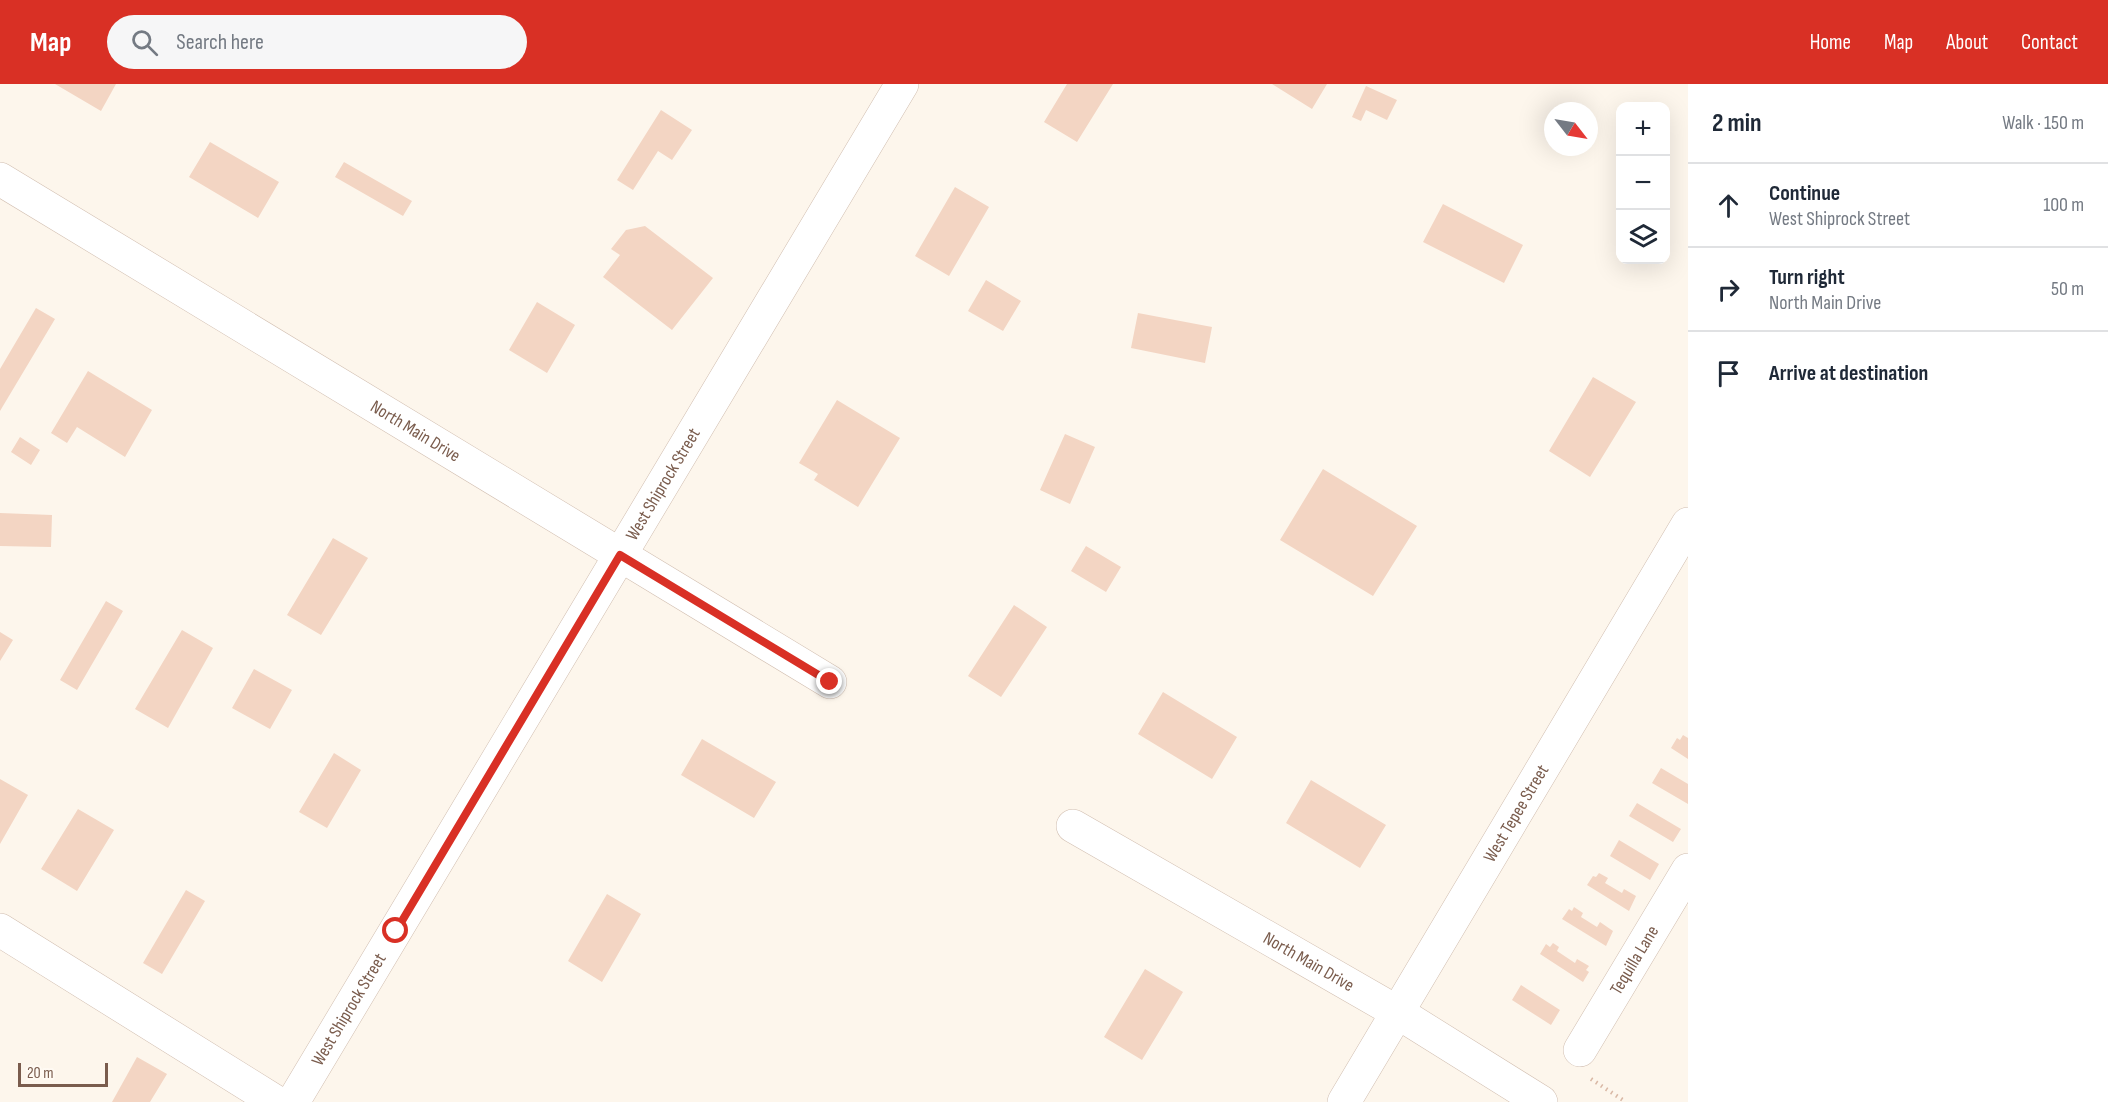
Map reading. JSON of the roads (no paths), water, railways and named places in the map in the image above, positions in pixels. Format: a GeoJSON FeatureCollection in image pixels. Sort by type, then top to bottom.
{"type":"FeatureCollection","features":[{"type":"Feature","properties":{"kind":"street","name":"West Shiprock Street"},"geometry":{"type":"LineString","coordinates":[[293,1102],[902,84]]}},
{"type":"Feature","properties":{"kind":"street","name":"North Main Drive"},"geometry":{"type":"LineString","coordinates":[[0,179],[830,682]]}},
{"type":"Feature","properties":{"kind":"street","name":"West Tepee Street"},"geometry":{"type":"LineString","coordinates":[[1344,1102],[1688,524]]}},
{"type":"Feature","properties":{"kind":"street","name":"North Main Drive"},"geometry":{"type":"LineString","coordinates":[[1073,826],[1397,1012],[1541,1102]]}},
{"type":"Feature","properties":{"kind":"street","name":"Tequilla Lane"},"geometry":{"type":"LineString","coordinates":[[1580,1050],[1688,870]]}},
{"type":"Feature","properties":{"kind":"street"},"geometry":{"type":"LineString","coordinates":[[0,930],[276,1102]]}}]}
